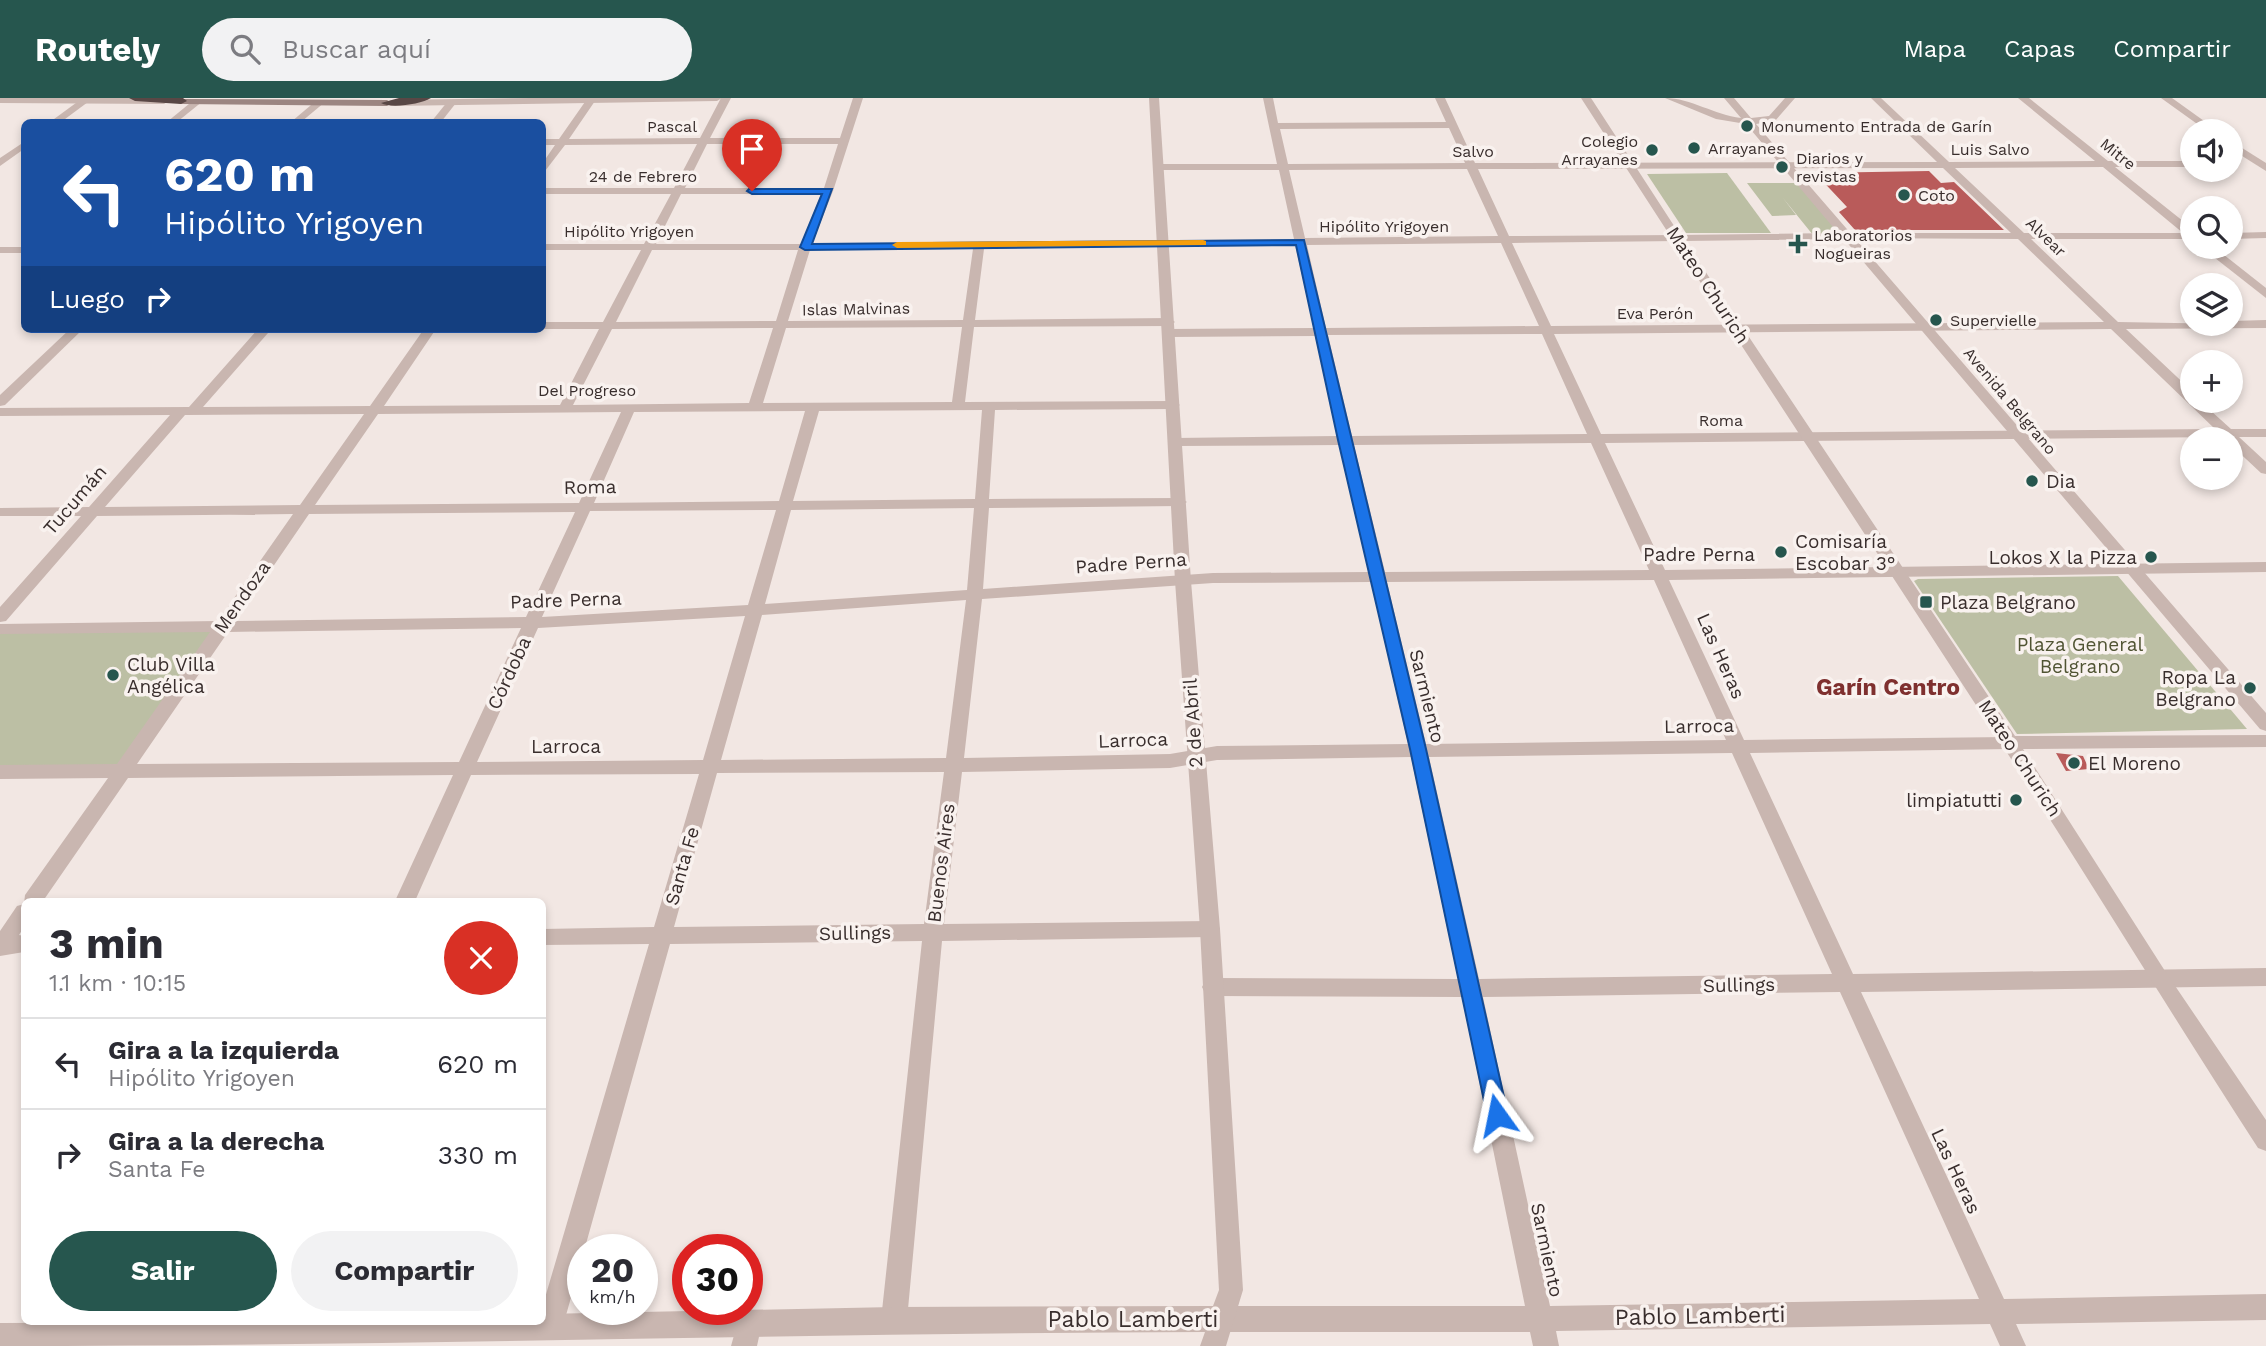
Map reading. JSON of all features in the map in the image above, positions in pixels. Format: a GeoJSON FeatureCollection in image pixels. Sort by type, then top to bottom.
{"type":"FeatureCollection","features":[{"type":"Feature","properties":{"kind":"highway"},"geometry":{"type":"LineString","coordinates":[[135,98],[181,101]]}},
{"type":"Feature","properties":{"kind":"highway"},"geometry":{"type":"LineString","coordinates":[[387,103],[425,98]]}},
{"type":"Feature","properties":{"kind":"main road"},"geometry":{"type":"LineString","coordinates":[[181,101],[324,100],[387,103]]}},
{"type":"Feature","properties":{"kind":"street"},"geometry":{"type":"LineString","coordinates":[[387,103],[717,98]]}},
{"type":"Feature","properties":{"kind":"street"},"geometry":{"type":"LineString","coordinates":[[565,407],[726,98]]}},
{"type":"Feature","properties":{"kind":"street"},"geometry":{"type":"LineString","coordinates":[[755,407],[805,247],[828,191],[858,98]]}},
{"type":"Feature","properties":{"kind":"street","name":"2 de Abril"},"geometry":{"type":"LineString","coordinates":[[1154,98],[1183,581],[1210,929],[1231,1290],[1213,1346]]}},
{"type":"Feature","properties":{"kind":"street","name":"Sarmiento"},"geometry":{"type":"LineString","coordinates":[[1268,98],[1322,331],[1344,440],[1418,749],[1546,1346]]}},
{"type":"Feature","properties":{"kind":"street","name":"Las Heras"},"geometry":{"type":"LineString","coordinates":[[1440,98],[1662,576],[2013,1346]]}},
{"type":"Feature","properties":{"kind":"street","name":"Mateo Churich"},"geometry":{"type":"LineString","coordinates":[[1586,98],[1806,437],[2011,743],[2158,977],[2266,1140]]}},
{"type":"Feature","properties":{"kind":"street"},"geometry":{"type":"LineString","coordinates":[[1670,98],[1757,131],[1767,127],[1790,98]]}},
{"type":"Feature","properties":{"kind":"street","name":"Avenida Belgrano"},"geometry":{"type":"LineString","coordinates":[[1729,98],[1849,236],[2014,434],[2266,724]]}},
{"type":"Feature","properties":{"kind":"street","name":"Alvear"},"geometry":{"type":"LineString","coordinates":[[1876,98],[2180,388]]}},
{"type":"Feature","properties":{"kind":"street","name":"Mitre"},"geometry":{"type":"LineString","coordinates":[[2023,98],[2180,225]]}},
{"type":"Feature","properties":{"kind":"street"},"geometry":{"type":"LineString","coordinates":[[2166,98],[2196,119]]}},
{"type":"Feature","properties":{"kind":"street"},"geometry":{"type":"LineString","coordinates":[[0,100],[181,101]]}},
{"type":"Feature","properties":{"kind":"street"},"geometry":{"type":"LineString","coordinates":[[300,119],[324,100]]}},
{"type":"Feature","properties":{"kind":"street"},"geometry":{"type":"LineString","coordinates":[[176,119],[198,101]]}},
{"type":"Feature","properties":{"kind":"street"},"geometry":{"type":"LineString","coordinates":[[546,167],[590,101]]}},
{"type":"Feature","properties":{"kind":"street"},"geometry":{"type":"LineString","coordinates":[[59,119],[83,102]]}},
{"type":"Feature","properties":{"kind":"street"},"geometry":{"type":"LineString","coordinates":[[438,119],[451,103]]}},
{"type":"Feature","properties":{"kind":"street"},"geometry":{"type":"LineString","coordinates":[[1720,118],[1749,121],[1773,119]]}},
{"type":"Feature","properties":{"kind":"street"},"geometry":{"type":"LineString","coordinates":[[1275,126],[1452,125]]}},
{"type":"Feature","properties":{"kind":"street","name":"Pascal"},"geometry":{"type":"LineString","coordinates":[[546,142],[844,141]]}},
{"type":"Feature","properties":{"kind":"street"},"geometry":{"type":"LineString","coordinates":[[0,163],[21,147]]}},
{"type":"Feature","properties":{"kind":"street"},"geometry":{"type":"LineString","coordinates":[[2243,152],[2264,165]]}},
{"type":"Feature","properties":{"kind":"street","name":"Luis Salvo"},"geometry":{"type":"LineString","coordinates":[[1787,165],[2180,164]]}},
{"type":"Feature","properties":{"kind":"street"},"geometry":{"type":"LineString","coordinates":[[2243,164],[2264,165]]}},
{"type":"Feature","properties":{"kind":"street","name":"Salvo"},"geometry":{"type":"LineString","coordinates":[[1159,167],[1787,165]]}},
{"type":"Feature","properties":{"kind":"street","name":"24 de Febrero"},"geometry":{"type":"LineString","coordinates":[[546,191],[828,191]]}},
{"type":"Feature","properties":{"kind":"street","name":"Hipólito Yrigoyen"},"geometry":{"type":"LineString","coordinates":[[546,247],[2180,235]]}},
{"type":"Feature","properties":{"kind":"street"},"geometry":{"type":"LineString","coordinates":[[2243,236],[2266,236]]}},
{"type":"Feature","properties":{"kind":"street"},"geometry":{"type":"LineString","coordinates":[[958,405],[979,244]]}},
{"type":"Feature","properties":{"kind":"street"},"geometry":{"type":"LineString","coordinates":[[0,250],[19,250]]}},
{"type":"Feature","properties":{"kind":"street"},"geometry":{"type":"LineString","coordinates":[[2222,259],[2266,295]]}},
{"type":"Feature","properties":{"kind":"street","name":"Islas Malvinas"},"geometry":{"type":"LineString","coordinates":[[546,326],[970,324],[1169,327]]}},
{"type":"Feature","properties":{"kind":"street","name":"Eva Perón"},"geometry":{"type":"LineString","coordinates":[[1169,327],[1322,331],[2266,324]]}},
{"type":"Feature","properties":{"kind":"street"},"geometry":{"type":"LineString","coordinates":[[0,402],[73,333]]}},
{"type":"Feature","properties":{"kind":"street","name":"Tucumán"},"geometry":{"type":"LineString","coordinates":[[0,617],[91,512],[261,333]]}},
{"type":"Feature","properties":{"kind":"street","name":"Mendoza"},"geometry":{"type":"LineString","coordinates":[[34,898],[427,333]]}},
{"type":"Feature","properties":{"kind":"street","name":"Buenos Aires"},"geometry":{"type":"LineString","coordinates":[[890,1320],[933,932],[975,594],[989,405]]}},
{"type":"Feature","properties":{"kind":"street","name":"Del Progreso"},"geometry":{"type":"LineString","coordinates":[[0,412],[1173,405]]}},
{"type":"Feature","properties":{"kind":"street","name":"Córdoba"},"geometry":{"type":"LineString","coordinates":[[406,898],[630,407]]}},
{"type":"Feature","properties":{"kind":"street","name":"Santa Fe"},"geometry":{"type":"LineString","coordinates":[[550,1326],[813,407]]}},
{"type":"Feature","properties":{"kind":"street","name":"Alvear"},"geometry":{"type":"LineString","coordinates":[[2207,413],[2222,427]]}},
{"type":"Feature","properties":{"kind":"street","name":"Roma"},"geometry":{"type":"LineString","coordinates":[[1176,442],[2180,433]]}},
{"type":"Feature","properties":{"kind":"street","name":"Roma"},"geometry":{"type":"LineString","coordinates":[[2243,433],[2266,433]]}},
{"type":"Feature","properties":{"kind":"street","name":"Alvear"},"geometry":{"type":"LineString","coordinates":[[2243,448],[2266,470]]}},
{"type":"Feature","properties":{"kind":"street","name":"Roma"},"geometry":{"type":"LineString","coordinates":[[0,512],[784,503],[1180,502]]}},
{"type":"Feature","properties":{"kind":"street","name":"Padre Perna"},"geometry":{"type":"LineString","coordinates":[[0,629],[532,623],[1213,578],[1900,574],[2130,567],[2266,567]]}},
{"type":"Feature","properties":{"kind":"street","name":"Larroca"},"geometry":{"type":"LineString","coordinates":[[0,772],[953,765],[1170,761],[1217,753],[1418,749],[2266,741]]}},
{"type":"Feature","properties":{"kind":"street"},"geometry":{"type":"LineString","coordinates":[[1,945],[21,916]]}},
{"type":"Feature","properties":{"kind":"street","name":"Sullings"},"geometry":{"type":"LineString","coordinates":[[546,937],[1210,929]]}},
{"type":"Feature","properties":{"kind":"street"},"geometry":{"type":"LineString","coordinates":[[1,945],[21,944]]}},
{"type":"Feature","properties":{"kind":"street","name":"Sullings"},"geometry":{"type":"LineString","coordinates":[[1212,987],[1471,988],[2266,976]]}},
{"type":"Feature","properties":{"kind":"street","name":"Pablo Lamberti"},"geometry":{"type":"LineString","coordinates":[[0,1336],[550,1326],[747,1334],[890,1320],[1540,1319],[2266,1307]]}},
{"type":"Feature","properties":{"kind":"green space"},"geometry":{"type":"Polygon","coordinates":[[[1727,173],[1771,233],[1686,233],[1647,174],[1727,173]]]}},
{"type":"Feature","properties":{"kind":"green space"},"geometry":{"type":"Polygon","coordinates":[[[1747,183],[1798,183],[1842,235],[1813,235],[1783,198],[1796,215],[1772,216],[1747,183]]]}},
{"type":"Feature","properties":{"kind":"green space","name":"Plaza General Belgrano"},"geometry":{"type":"Polygon","coordinates":[[[2118,576],[2247,729],[2017,734],[1914,581],[1918,579],[2118,576]]]}},
{"type":"Feature","properties":{"kind":"green space","name":"Club Villa Angélica"},"geometry":{"type":"Polygon","coordinates":[[[221,628],[120,771],[0,772],[0,629],[221,628]]]}},
{"type":"Feature","properties":{"kind":"building","name":"Coto"},"geometry":{"type":"Polygon","coordinates":[[[1929,171],[1941,183],[1954,182],[2004,230],[1855,230],[1839,212],[1847,207],[1815,173],[1929,171]]]}},
{"type":"Feature","properties":{"kind":"building","name":"El Moreno"},"geometry":{"type":"Polygon","coordinates":[[[2056,753],[2083,756],[2089,769],[2066,771],[2056,753]]]}},
{"type":"Feature","properties":{"kind":"slow traffic"},"geometry":{"type":"LineString","coordinates":[[897,245],[1203,243]]}},
{"type":"Feature","properties":{"kind":"place","name":"Monumento Entrada de Garín"},"geometry":{"type":"Point","coordinates":[1747,126]}},
{"type":"Feature","properties":{"kind":"place","name":"Arrayanes"},"geometry":{"type":"Point","coordinates":[1694,148]}},
{"type":"Feature","properties":{"kind":"place","name":"Colegio Arrayanes"},"geometry":{"type":"Point","coordinates":[1652,150]}},
{"type":"Feature","properties":{"kind":"place","name":"Diarios y revistas"},"geometry":{"type":"Point","coordinates":[1782,167]}},
{"type":"Feature","properties":{"kind":"place","name":"Coto"},"geometry":{"type":"Point","coordinates":[1904,195]}},
{"type":"Feature","properties":{"kind":"place","name":"Laboratorios Nogueiras"},"geometry":{"type":"Point","coordinates":[1798,244]}},
{"type":"Feature","properties":{"kind":"place","name":"Supervielle"},"geometry":{"type":"Point","coordinates":[1936,320]}},
{"type":"Feature","properties":{"kind":"place","name":"Dia"},"geometry":{"type":"Point","coordinates":[2032,481]}},
{"type":"Feature","properties":{"kind":"place","name":"Comisaría Escobar 3°"},"geometry":{"type":"Point","coordinates":[1781,552]}},
{"type":"Feature","properties":{"kind":"place","name":"Lokos X la Pizza"},"geometry":{"type":"Point","coordinates":[2151,557]}},
{"type":"Feature","properties":{"kind":"place","name":"Plaza Belgrano"},"geometry":{"type":"Point","coordinates":[1926,602]}},
{"type":"Feature","properties":{"kind":"place","name":"Club Villa Angélica"},"geometry":{"type":"Point","coordinates":[113,675]}},
{"type":"Feature","properties":{"kind":"place","name":"Ropa La Belgrano"},"geometry":{"type":"Point","coordinates":[2250,688]}},
{"type":"Feature","properties":{"kind":"place","name":"El Moreno"},"geometry":{"type":"Point","coordinates":[2074,763]}},
{"type":"Feature","properties":{"kind":"place","name":"limpiatutti"},"geometry":{"type":"Point","coordinates":[2016,800]}},
{"type":"Feature","properties":{"kind":"district","name":"Garín Centro"},"geometry":{"type":"Point","coordinates":[1888,687]}},
{"type":"Feature","properties":{"kind":"route"},"geometry":{"type":"LineString","coordinates":[[752,191],[828,191],[805,247],[1301,242],[1344,440],[1418,749],[1497,1115]]}}]}
